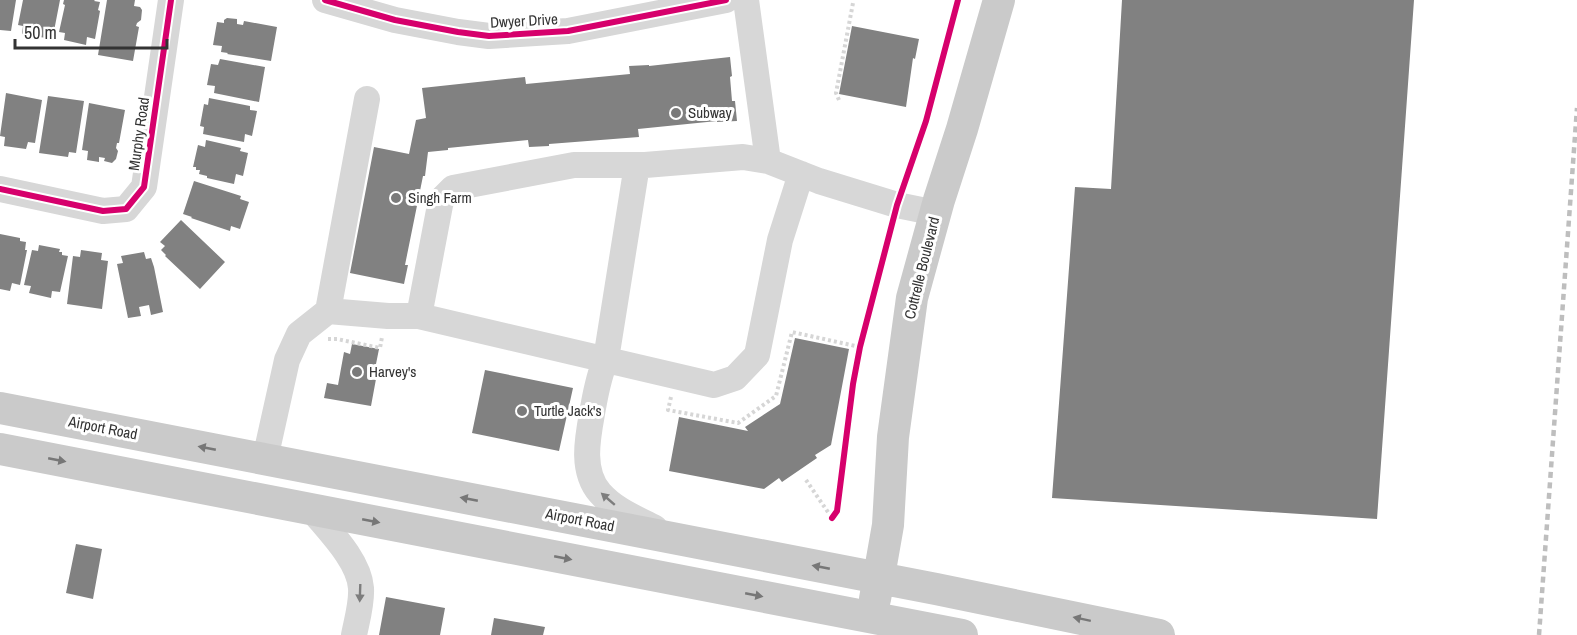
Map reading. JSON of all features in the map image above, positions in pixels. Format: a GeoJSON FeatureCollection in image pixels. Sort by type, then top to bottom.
{"type":"FeatureCollection","features":[{"type":"Feature","properties":{"kind":"main road","name":"Cottrelle Boulevard"},"geometry":{"type":"LineString","coordinates":[[870,626],[888,525],[893,437],[912,298],[999,0]]}},
{"type":"Feature","properties":{"kind":"main road","name":"Airport Road"},"geometry":{"type":"LineString","coordinates":[[0,408],[879,578],[1159,635]]}},
{"type":"Feature","properties":{"kind":"main road"},"geometry":{"type":"LineString","coordinates":[[0,449],[310,509],[870,626],[962,635]]}},
{"type":"Feature","properties":{"kind":"street","name":"Murphy Road"},"geometry":{"type":"LineString","coordinates":[[0,189],[103,211],[126,209],[144,187],[171,0]]}},
{"type":"Feature","properties":{"kind":"street","name":"Dwyer Drive"},"geometry":{"type":"LineString","coordinates":[[324,0],[395,20],[489,36],[568,31],[631,9],[726,0]]}},
{"type":"Feature","properties":{"kind":"street"},"geometry":{"type":"LineString","coordinates":[[746,0],[768,160]]}},
{"type":"Feature","properties":{"kind":"street"},"geometry":{"type":"LineString","coordinates":[[265,459],[287,360],[299,334],[328,311],[367,99]]}},
{"type":"Feature","properties":{"kind":"street"},"geometry":{"type":"LineString","coordinates":[[420,316],[441,200],[453,188],[574,165],[637,165],[742,157],[768,160],[801,174],[897,204],[936,213]]}},
{"type":"Feature","properties":{"kind":"street"},"geometry":{"type":"LineString","coordinates":[[637,165],[606,359],[599,374],[587,443],[588,464],[593,482],[600,494],[621,511],[676,539]]}},
{"type":"Feature","properties":{"kind":"street"},"geometry":{"type":"LineString","coordinates":[[328,311],[420,316],[714,385],[735,378],[756,355],[780,240],[801,174]]}},
{"type":"Feature","properties":{"kind":"street"},"geometry":{"type":"LineString","coordinates":[[310,509],[347,553],[361,586],[354,635]]}},
{"type":"Feature","properties":{"kind":"path"},"geometry":{"type":"LineString","coordinates":[[838,100],[836,93],[853,3]]}},
{"type":"Feature","properties":{"kind":"path"},"geometry":{"type":"LineString","coordinates":[[672,394],[668,410],[738,423],[776,396],[792,332],[860,347]]}},
{"type":"Feature","properties":{"kind":"path"},"geometry":{"type":"LineString","coordinates":[[325,340],[337,339],[380,348],[382,333]]}},
{"type":"Feature","properties":{"kind":"path"},"geometry":{"type":"LineString","coordinates":[[858,356],[863,336]]}},
{"type":"Feature","properties":{"kind":"path"},"geometry":{"type":"LineString","coordinates":[[806,480],[832,518],[837,511]]}},
{"type":"Feature","properties":{"kind":"building"},"geometry":{"type":"Polygon","coordinates":[[[0,0],[16,0],[11,31],[0,30],[0,0]]]}},
{"type":"Feature","properties":{"kind":"building"},"geometry":{"type":"Polygon","coordinates":[[[23,0],[60,0],[54,31],[47,30],[46,38],[22,34],[23,26],[18,25],[23,0]]]}},
{"type":"Feature","properties":{"kind":"building"},"geometry":{"type":"Polygon","coordinates":[[[64,0],[100,2],[95,39],[87,37],[86,45],[64,40],[65,33],[59,32],[64,0]]]}},
{"type":"Feature","properties":{"kind":"building"},"geometry":{"type":"Polygon","coordinates":[[[107,0],[135,0],[134,6],[142,10],[141,20],[136,26],[139,27],[133,61],[98,55],[107,0]]]}},
{"type":"Feature","properties":{"kind":"building"},"geometry":{"type":"Polygon","coordinates":[[[1122,0],[1414,0],[1377,519],[1052,498],[1075,187],[1111,189],[1122,0]]]}},
{"type":"Feature","properties":{"kind":"building"},"geometry":{"type":"Polygon","coordinates":[[[227,18],[237,19],[237,24],[243,25],[244,21],[277,27],[271,61],[227,54],[221,52],[222,46],[213,45],[217,22],[224,23],[227,18]]]}},
{"type":"Feature","properties":{"kind":"building"},"geometry":{"type":"Polygon","coordinates":[[[852,26],[919,39],[915,59],[913,58],[906,107],[839,94],[852,26]]]}},
{"type":"Feature","properties":{"kind":"building"},"geometry":{"type":"Polygon","coordinates":[[[730,57],[732,101],[735,101],[737,121],[638,129],[639,137],[529,147],[528,140],[428,152],[425,176],[423,176],[405,265],[408,265],[404,284],[350,273],[374,147],[409,154],[416,120],[426,118],[422,88],[525,77],[526,84],[630,74],[629,66],[730,57]]]}},
{"type":"Feature","properties":{"kind":"building"},"geometry":{"type":"Polygon","coordinates":[[[220,59],[265,67],[259,102],[214,93],[215,86],[207,85],[211,64],[218,65],[220,59]]]}},
{"type":"Feature","properties":{"kind":"building"},"geometry":{"type":"Polygon","coordinates":[[[6,93],[42,100],[35,143],[28,142],[26,149],[4,146],[5,137],[0,136],[6,93]]]}},
{"type":"Feature","properties":{"kind":"building"},"geometry":{"type":"Polygon","coordinates":[[[48,96],[84,101],[76,153],[69,152],[68,157],[39,153],[48,96]]]}},
{"type":"Feature","properties":{"kind":"building"},"geometry":{"type":"Polygon","coordinates":[[[209,98],[250,106],[250,110],[257,111],[252,136],[245,134],[244,142],[203,134],[204,127],[200,126],[204,104],[208,105],[209,98]]]}},
{"type":"Feature","properties":{"kind":"building"},"geometry":{"type":"Polygon","coordinates":[[[89,103],[125,110],[116,148],[118,151],[112,163],[99,157],[99,162],[87,160],[88,151],[82,150],[89,103]]]}},
{"type":"Feature","properties":{"kind":"building"},"geometry":{"type":"Polygon","coordinates":[[[206,140],[241,148],[240,151],[248,153],[243,176],[236,174],[234,184],[207,178],[199,174],[200,170],[193,167],[198,145],[205,147],[206,140]]]}},
{"type":"Feature","properties":{"kind":"building"},"geometry":{"type":"Polygon","coordinates":[[[194,181],[241,196],[240,199],[249,202],[240,229],[231,226],[230,231],[183,214],[194,181]]]}},
{"type":"Feature","properties":{"kind":"building"},"geometry":{"type":"Polygon","coordinates":[[[181,220],[225,262],[200,289],[161,250],[165,246],[160,242],[181,220]]]}},
{"type":"Feature","properties":{"kind":"building"},"geometry":{"type":"Polygon","coordinates":[[[0,234],[20,238],[20,241],[26,242],[25,250],[27,250],[20,285],[12,283],[10,291],[0,289],[0,234]]]}},
{"type":"Feature","properties":{"kind":"building"},"geometry":{"type":"Polygon","coordinates":[[[39,245],[60,249],[59,252],[62,252],[62,255],[68,256],[60,292],[52,291],[51,298],[29,293],[31,286],[24,285],[32,250],[38,251],[39,245]]]}},
{"type":"Feature","properties":{"kind":"building"},"geometry":{"type":"Polygon","coordinates":[[[81,250],[102,253],[101,260],[108,261],[102,309],[67,304],[73,256],[80,257],[81,250]]]}},
{"type":"Feature","properties":{"kind":"building"},"geometry":{"type":"Polygon","coordinates":[[[144,252],[146,259],[151,258],[154,267],[163,312],[151,315],[149,305],[139,307],[141,316],[128,318],[117,264],[123,263],[121,256],[144,252]]]}},
{"type":"Feature","properties":{"kind":"building"},"geometry":{"type":"Polygon","coordinates":[[[795,338],[849,349],[831,445],[815,455],[817,458],[782,482],[779,478],[764,489],[669,471],[679,417],[748,431],[745,427],[780,404],[795,338]]]}},
{"type":"Feature","properties":{"kind":"building","name":"Harvey's"},"geometry":{"type":"Polygon","coordinates":[[[352,344],[379,349],[371,406],[324,398],[327,383],[338,385],[344,352],[350,354],[352,344]]]}},
{"type":"Feature","properties":{"kind":"building","name":"Turtle Jack's"},"geometry":{"type":"Polygon","coordinates":[[[485,370],[573,388],[559,451],[472,433],[485,370]]]}},
{"type":"Feature","properties":{"kind":"building"},"geometry":{"type":"Polygon","coordinates":[[[76,544],[102,549],[93,599],[66,593],[76,544]]]}},
{"type":"Feature","properties":{"kind":"building"},"geometry":{"type":"Polygon","coordinates":[[[386,597],[445,608],[440,635],[379,635],[386,597]]]}},
{"type":"Feature","properties":{"kind":"building"},"geometry":{"type":"Polygon","coordinates":[[[494,618],[545,627],[543,635],[491,635],[494,618]]]}},
{"type":"Feature","properties":{"kind":"railway"},"geometry":{"type":"LineString","coordinates":[[1539,635],[1577,108]]}},
{"type":"Feature","properties":{"kind":"cycle path"},"geometry":{"type":"LineString","coordinates":[[0,189],[103,211],[126,209],[144,187],[171,0]]}},
{"type":"Feature","properties":{"kind":"cycle path"},"geometry":{"type":"LineString","coordinates":[[325,0],[395,20],[489,36],[568,31],[726,0]]}},
{"type":"Feature","properties":{"kind":"cycle path"},"geometry":{"type":"LineString","coordinates":[[832,518],[837,511],[860,347],[897,205],[926,121],[958,0]]}},
{"type":"Feature","properties":{"kind":"place","name":"Subway"},"geometry":{"type":"Point","coordinates":[676,113]}},
{"type":"Feature","properties":{"kind":"place","name":"Singh Farm"},"geometry":{"type":"Point","coordinates":[396,198]}},
{"type":"Feature","properties":{"kind":"place","name":"Harvey's"},"geometry":{"type":"Point","coordinates":[357,372]}},
{"type":"Feature","properties":{"kind":"place","name":"Turtle Jack's"},"geometry":{"type":"Point","coordinates":[522,411]}}]}
